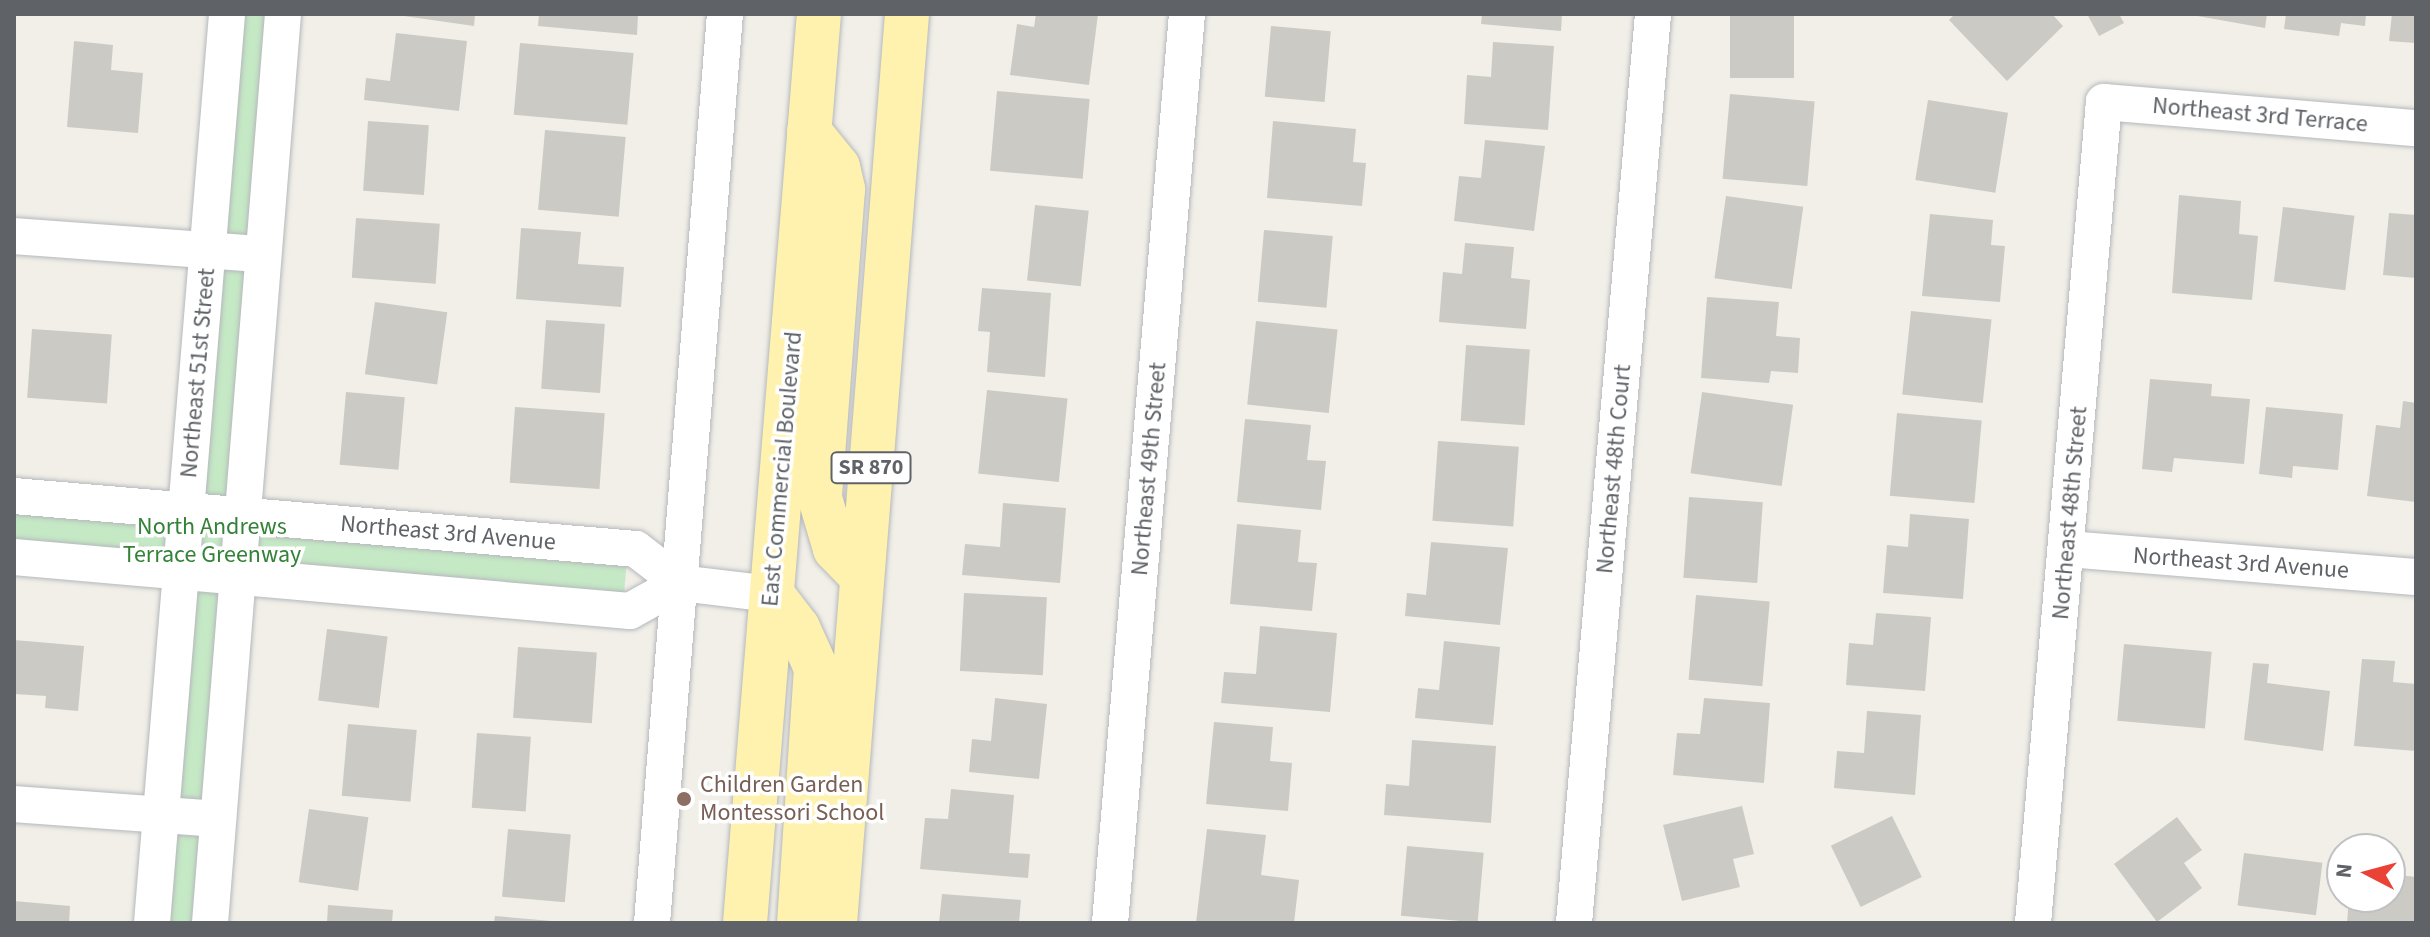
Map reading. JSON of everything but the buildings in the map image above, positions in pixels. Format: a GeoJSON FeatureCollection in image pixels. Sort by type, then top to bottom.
{"type":"FeatureCollection","features":[{"type":"Feature","properties":{"kind":"main road","name":"East Commercial Boulevard"},"geometry":{"type":"LineString","coordinates":[[745,923],[819,14]]}},
{"type":"Feature","properties":{"kind":"main road","name":"SR 870"},"geometry":{"type":"LineString","coordinates":[[835,923],[907,14]]}},
{"type":"Feature","properties":{"kind":"main road"},"geometry":{"type":"LineString","coordinates":[[809,131],[838,167],[843,189],[820,498],[835,549],[862,577]]}},
{"type":"Feature","properties":{"kind":"main road"},"geometry":{"type":"LineString","coordinates":[[772,594],[798,628],[816,668],[799,923]]}},
{"type":"Feature","properties":{"kind":"street","name":"Northeast 51st Street"},"geometry":{"type":"LineString","coordinates":[[152,923],[227,14]]}},
{"type":"Feature","properties":{"kind":"street"},"geometry":{"type":"LineString","coordinates":[[210,923],[261,254],[283,14]]}},
{"type":"Feature","properties":{"kind":"street"},"geometry":{"type":"LineString","coordinates":[[652,923],[725,14]]}},
{"type":"Feature","properties":{"kind":"street","name":"Northeast 49th Street"},"geometry":{"type":"LineString","coordinates":[[1110,923],[1187,14]]}},
{"type":"Feature","properties":{"kind":"street","name":"Northeast 48th Court"},"geometry":{"type":"LineString","coordinates":[[1574,923],[1653,14]]}},
{"type":"Feature","properties":{"kind":"street","name":"Northeast 3rd Terrace"},"geometry":{"type":"LineString","coordinates":[[2104,102],[2416,128]]}},
{"type":"Feature","properties":{"kind":"street","name":"Northeast 48th Street"},"geometry":{"type":"LineString","coordinates":[[2033,923],[2104,102]]}},
{"type":"Feature","properties":{"kind":"street"},"geometry":{"type":"LineString","coordinates":[[14,236],[261,254]]}},
{"type":"Feature","properties":{"kind":"street","name":"Northeast 3rd Avenue"},"geometry":{"type":"LineString","coordinates":[[14,496],[636,549],[680,583]]}},
{"type":"Feature","properties":{"kind":"street","name":"Northeast 3rd Avenue"},"geometry":{"type":"LineString","coordinates":[[2067,549],[2416,577]]}},
{"type":"Feature","properties":{"kind":"street"},"geometry":{"type":"LineString","coordinates":[[14,557],[630,611],[680,583],[772,594]]}},
{"type":"Feature","properties":{"kind":"street"},"geometry":{"type":"LineString","coordinates":[[14,804],[217,819]]}},
{"type":"Feature","properties":{"kind":"green space","name":"North Andrews Terrace Greenway"},"geometry":{"type":"Polygon","coordinates":[[[237,14],[274,14],[233,524],[627,558],[624,595],[230,563],[200,923],[161,923],[190,558],[14,542],[14,505],[194,520],[237,14]]]}},
{"type":"Feature","properties":{"kind":"place","name":"Children Garden Montessori School"},"geometry":{"type":"Point","coordinates":[684,799]}}]}
